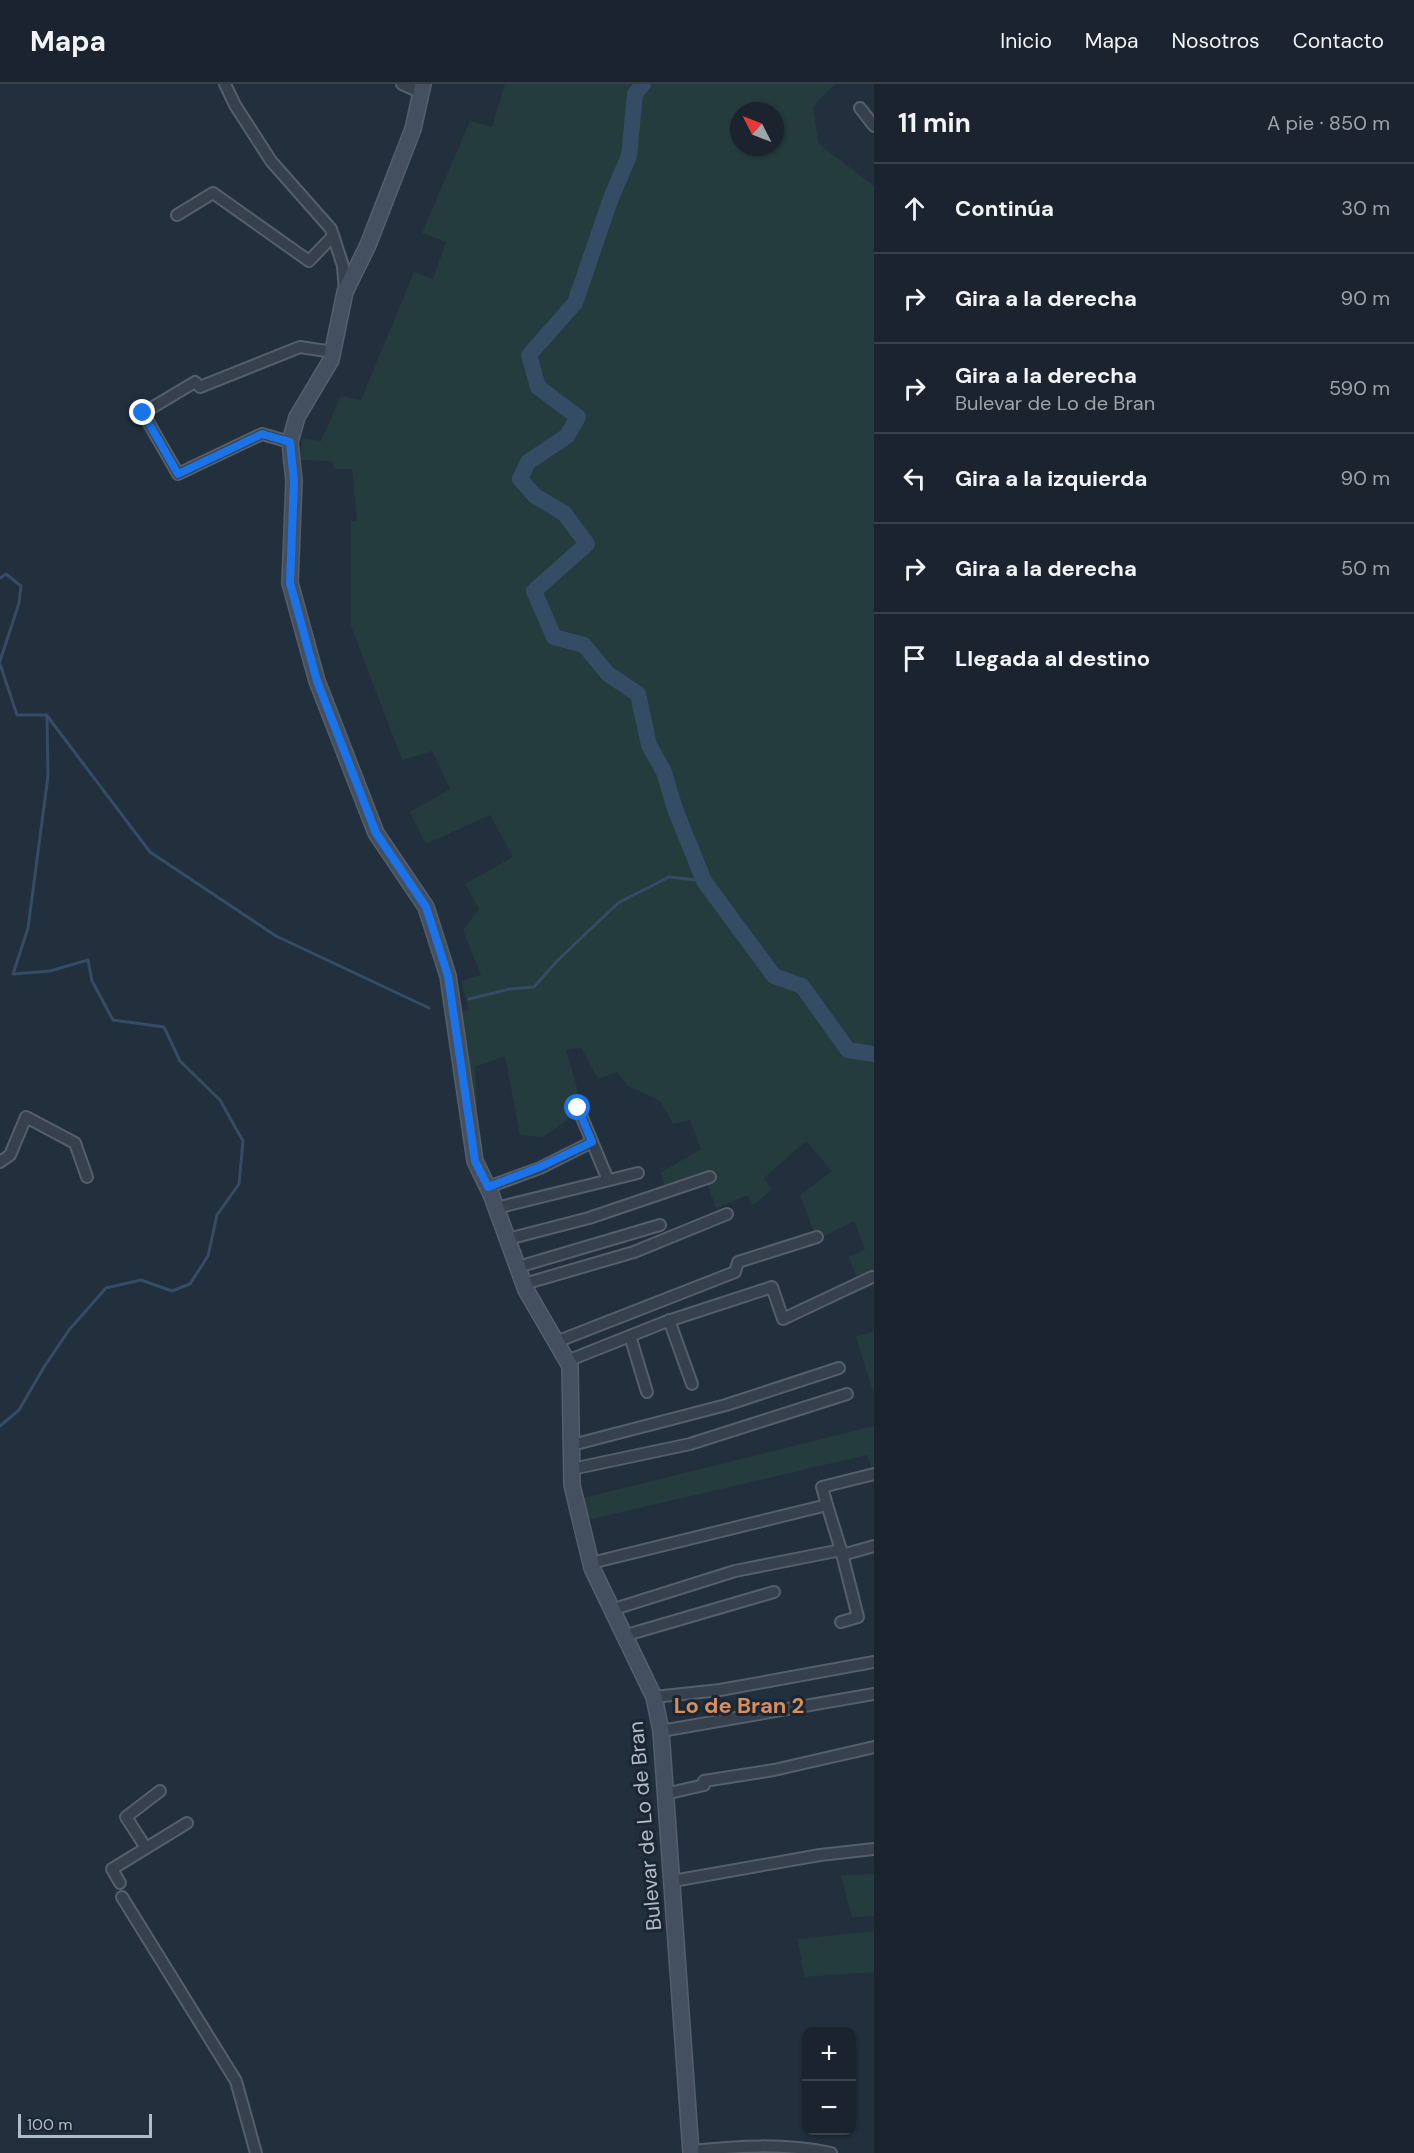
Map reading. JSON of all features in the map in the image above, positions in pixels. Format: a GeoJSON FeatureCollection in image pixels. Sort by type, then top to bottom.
{"type":"FeatureCollection","features":[{"type":"Feature","properties":{"kind":"street"},"geometry":{"type":"LineString","coordinates":[[225,84],[235,105],[271,161],[331,229],[343,266],[345,292]]}},
{"type":"Feature","properties":{"kind":"street"},"geometry":{"type":"LineString","coordinates":[[402,84],[423,88]]}},
{"type":"Feature","properties":{"kind":"street","name":"Bulevar de Lo de Bran"},"geometry":{"type":"LineString","coordinates":[[423,88],[413,129],[388,195],[345,292],[331,360],[297,417],[290,442],[294,482],[290,583],[317,681],[376,833],[426,907],[448,976],[475,1161],[488,1187],[524,1284],[570,1366],[572,1485],[591,1563],[623,1636],[654,1697],[661,1731],[691,2152]]}},
{"type":"Feature","properties":{"kind":"street"},"geometry":{"type":"LineString","coordinates":[[860,108],[874,126]]}},
{"type":"Feature","properties":{"kind":"street"},"geometry":{"type":"LineString","coordinates":[[177,215],[213,193],[309,261],[333,236]]}},
{"type":"Feature","properties":{"kind":"street"},"geometry":{"type":"LineString","coordinates":[[290,442],[262,434],[178,474],[143,413],[195,382],[200,387],[300,347],[333,352]]}},
{"type":"Feature","properties":{"kind":"street"},"geometry":{"type":"LineString","coordinates":[[578,1108],[608,1180]]}},
{"type":"Feature","properties":{"kind":"street"},"geometry":{"type":"LineString","coordinates":[[0,1162],[10,1155],[26,1117],[75,1143],[87,1177]]}},
{"type":"Feature","properties":{"kind":"street"},"geometry":{"type":"LineString","coordinates":[[488,1187],[540,1167],[592,1142]]}},
{"type":"Feature","properties":{"kind":"street"},"geometry":{"type":"LineString","coordinates":[[496,1208],[638,1173]]}},
{"type":"Feature","properties":{"kind":"street"},"geometry":{"type":"LineString","coordinates":[[508,1239],[589,1218],[710,1177]]}},
{"type":"Feature","properties":{"kind":"street"},"geometry":{"type":"LineString","coordinates":[[524,1284],[634,1252],[727,1214]]}},
{"type":"Feature","properties":{"kind":"street"},"geometry":{"type":"LineString","coordinates":[[518,1267],[660,1225]]}},
{"type":"Feature","properties":{"kind":"street"},"geometry":{"type":"LineString","coordinates":[[556,1342],[735,1272],[738,1262],[817,1237]]}},
{"type":"Feature","properties":{"kind":"street"},"geometry":{"type":"LineString","coordinates":[[567,1361],[669,1320],[772,1287],[783,1319],[872,1277]]}},
{"type":"Feature","properties":{"kind":"street"},"geometry":{"type":"LineString","coordinates":[[669,1320],[692,1383]]}},
{"type":"Feature","properties":{"kind":"street"},"geometry":{"type":"LineString","coordinates":[[630,1336],[647,1392]]}},
{"type":"Feature","properties":{"kind":"street"},"geometry":{"type":"LineString","coordinates":[[572,1445],[726,1405],[839,1368]]}},
{"type":"Feature","properties":{"kind":"street"},"geometry":{"type":"LineString","coordinates":[[572,1469],[690,1444],[847,1394]]}},
{"type":"Feature","properties":{"kind":"street"},"geometry":{"type":"LineString","coordinates":[[841,1622],[858,1617],[822,1487],[874,1474]]}},
{"type":"Feature","properties":{"kind":"street"},"geometry":{"type":"LineString","coordinates":[[591,1563],[827,1505]]}},
{"type":"Feature","properties":{"kind":"street"},"geometry":{"type":"LineString","coordinates":[[611,1610],[735,1571],[874,1546]]}},
{"type":"Feature","properties":{"kind":"street"},"geometry":{"type":"LineString","coordinates":[[623,1636],[774,1592]]}},
{"type":"Feature","properties":{"kind":"street"},"geometry":{"type":"LineString","coordinates":[[654,1697],[720,1690],[874,1662]]}},
{"type":"Feature","properties":{"kind":"street"},"geometry":{"type":"LineString","coordinates":[[661,1731],[874,1694]]}},
{"type":"Feature","properties":{"kind":"street"},"geometry":{"type":"LineString","coordinates":[[665,1794],[704,1785],[704,1781],[774,1770],[874,1747]]}},
{"type":"Feature","properties":{"kind":"street"},"geometry":{"type":"LineString","coordinates":[[146,1848],[126,1817],[160,1791]]}},
{"type":"Feature","properties":{"kind":"street"},"geometry":{"type":"LineString","coordinates":[[120,1883],[112,1869],[187,1823]]}},
{"type":"Feature","properties":{"kind":"street"},"geometry":{"type":"LineString","coordinates":[[673,1881],[820,1855],[874,1849]]}},
{"type":"Feature","properties":{"kind":"street"},"geometry":{"type":"LineString","coordinates":[[122,1897],[236,2081],[256,2153]]}},
{"type":"Feature","properties":{"kind":"street"},"geometry":{"type":"LineString","coordinates":[[691,2152],[733,2147],[831,2153]]}},
{"type":"Feature","properties":{"kind":"green space"},"geometry":{"type":"Polygon","coordinates":[[[505,84],[835,84],[813,107],[819,144],[874,186],[874,1286],[861,1290],[849,1257],[865,1249],[854,1221],[817,1240],[800,1195],[832,1171],[806,1141],[764,1178],[772,1190],[753,1205],[748,1195],[716,1208],[707,1183],[670,1196],[660,1173],[701,1149],[690,1120],[673,1124],[660,1101],[628,1086],[617,1072],[598,1079],[581,1048],[566,1050],[578,1091],[570,1118],[543,1137],[520,1135],[505,1056],[475,1067],[477,1105],[463,1105],[450,1014],[469,1010],[461,981],[481,975],[463,930],[479,909],[465,884],[513,857],[490,815],[426,844],[410,812],[450,789],[432,751],[402,760],[351,626],[351,521],[357,521],[352,469],[335,469],[331,461],[300,460],[302,438],[321,441],[341,396],[361,400],[414,272],[433,279],[446,242],[422,233],[470,121],[492,127],[505,84]]]}},
{"type":"Feature","properties":{"kind":"green space"},"geometry":{"type":"Polygon","coordinates":[[[874,1331],[874,1395],[856,1337],[874,1331]]]}},
{"type":"Feature","properties":{"kind":"green space"},"geometry":{"type":"Polygon","coordinates":[[[874,1426],[874,1473],[867,1455],[583,1521],[579,1499],[874,1426]]]}},
{"type":"Feature","properties":{"kind":"green space"},"geometry":{"type":"Polygon","coordinates":[[[874,1874],[874,1916],[852,1917],[841,1875],[874,1874]]]}},
{"type":"Feature","properties":{"kind":"green space"},"geometry":{"type":"Polygon","coordinates":[[[874,1931],[874,1972],[804,1977],[798,1939],[874,1931]]]}},
{"type":"Feature","properties":{"kind":"waterway"},"geometry":{"type":"LineString","coordinates":[[643,84],[635,94],[629,156],[611,198],[575,303],[529,355],[538,387],[578,417],[567,436],[528,462],[520,479],[535,496],[564,513],[587,544],[534,591],[554,637],[584,645],[608,674],[638,694],[649,745],[664,772],[675,809],[704,881],[774,976],[802,986],[848,1050],[874,1054]]}},
{"type":"Feature","properties":{"kind":"waterway"},"geometry":{"type":"LineString","coordinates":[[0,578],[6,574],[21,586],[19,603],[0,661]]}},
{"type":"Feature","properties":{"kind":"waterway"},"geometry":{"type":"LineString","coordinates":[[0,664],[17,715],[47,715],[48,776],[28,928],[13,974],[50,971],[88,960],[92,981],[113,1020],[164,1027],[180,1061],[220,1100],[243,1141],[239,1184],[217,1215],[208,1256],[190,1284],[172,1291],[141,1280],[106,1288],[69,1330],[19,1410],[0,1426]]}},
{"type":"Feature","properties":{"kind":"waterway"},"geometry":{"type":"LineString","coordinates":[[48,717],[150,852],[276,936],[429,1008]]}},
{"type":"Feature","properties":{"kind":"waterway"},"geometry":{"type":"LineString","coordinates":[[469,999],[510,989],[534,987],[556,962],[618,903],[669,877],[704,881]]}},
{"type":"Feature","properties":{"kind":"district","name":"Lo de Bran 2"},"geometry":{"type":"Point","coordinates":[739,1705]}},
{"type":"Feature","properties":{"kind":"route"},"geometry":{"type":"LineString","coordinates":[[143,413],[178,474],[262,434],[290,442],[294,482],[290,583],[317,681],[376,833],[426,907],[448,976],[475,1161],[488,1187],[540,1167],[592,1142],[578,1108]]}}]}
